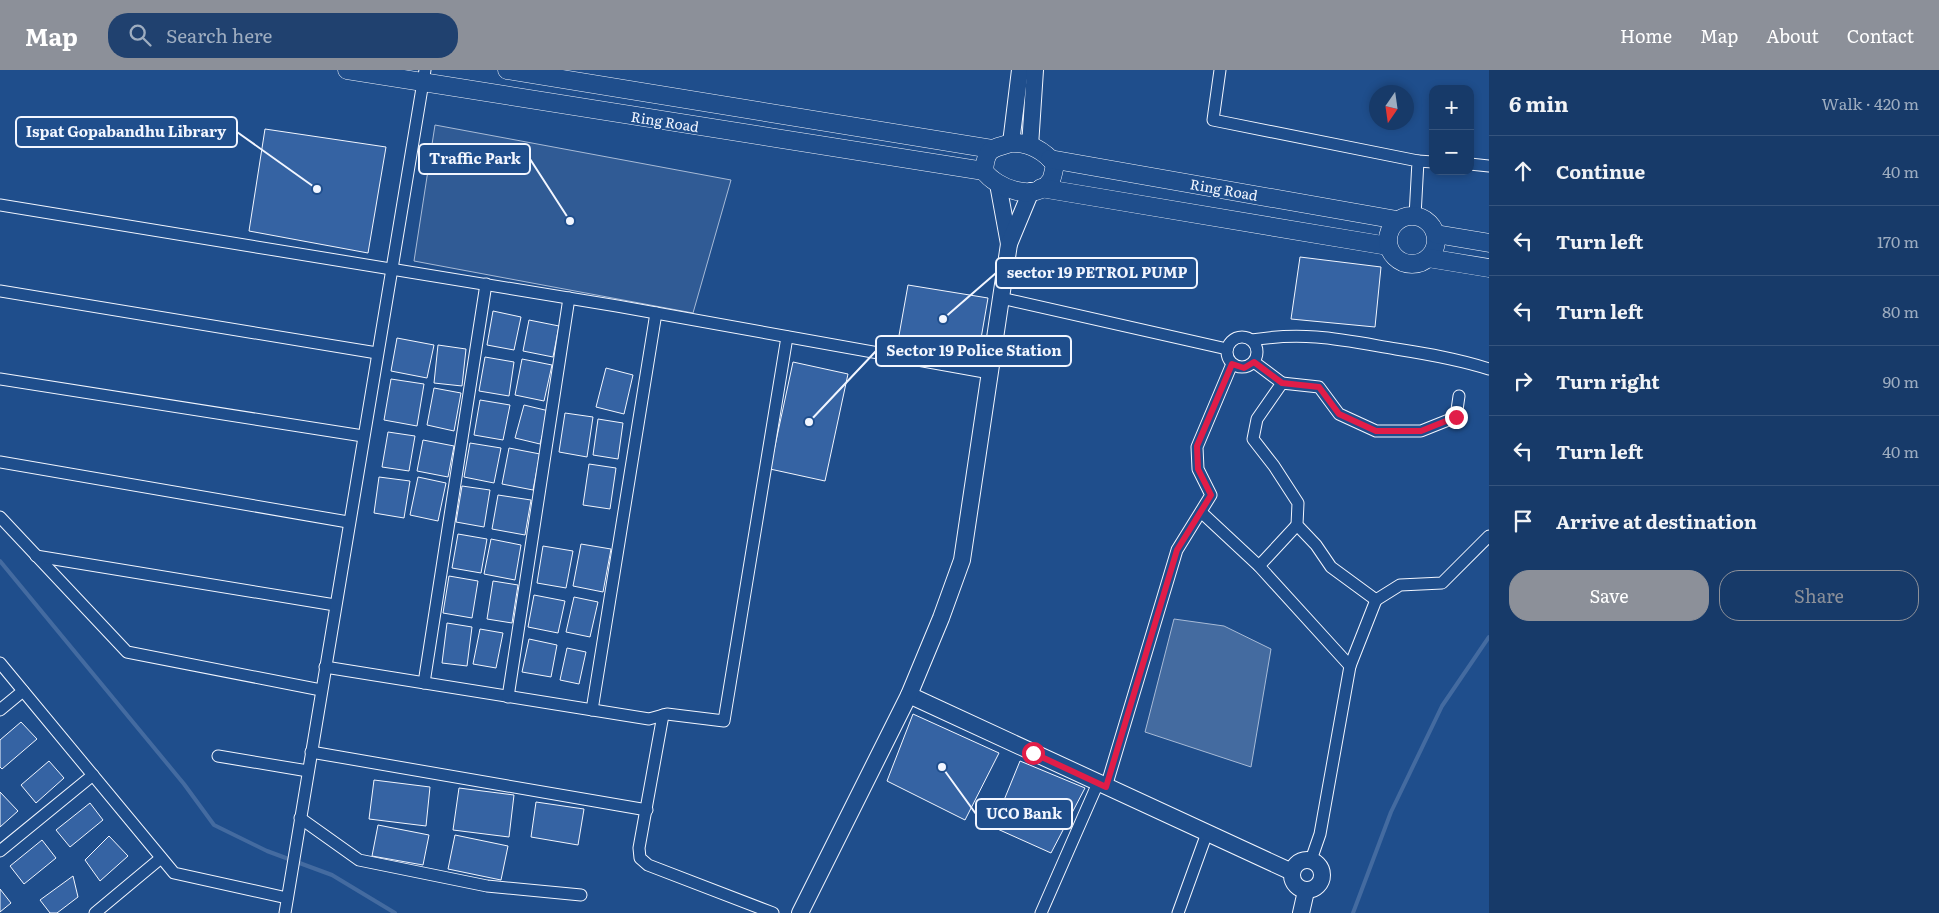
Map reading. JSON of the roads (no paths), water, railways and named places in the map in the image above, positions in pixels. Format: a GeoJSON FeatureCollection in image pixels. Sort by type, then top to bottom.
{"type":"FeatureCollection","features":[{"type":"Feature","properties":{"kind":"main road","name":"Ring Road"},"geometry":{"type":"LineString","coordinates":[[347,70],[424,76],[984,171]]}},
{"type":"Feature","properties":{"kind":"main road","name":"Ring Road"},"geometry":{"type":"LineString","coordinates":[[507,70],[992,149]]}},
{"type":"Feature","properties":{"kind":"main road"},"geometry":{"type":"LineString","coordinates":[[1011,143],[1021,143],[1046,154],[1055,164],[1050,180],[1036,190],[1016,191],[990,180],[984,171],[986,155],[992,149],[1011,143]]}},
{"type":"Feature","properties":{"kind":"main road","name":"Ring Road"},"geometry":{"type":"LineString","coordinates":[[1050,159],[1398,220]]}},
{"type":"Feature","properties":{"kind":"main road","name":"Ring Road"},"geometry":{"type":"LineString","coordinates":[[1036,190],[1388,246]]}},
{"type":"Feature","properties":{"kind":"main road"},"geometry":{"type":"LineString","coordinates":[[1428,258],[1436,242],[1436,234],[1433,227],[1424,219],[1415,216],[1406,216],[1398,220],[1391,227],[1388,236],[1388,246],[1399,261],[1410,264],[1418,263],[1428,258],[1489,268]]}},
{"type":"Feature","properties":{"kind":"main road"},"geometry":{"type":"LineString","coordinates":[[1436,234],[1489,243]]}},
{"type":"Feature","properties":{"kind":"street"},"geometry":{"type":"LineString","coordinates":[[1011,143],[1020,70]]}},
{"type":"Feature","properties":{"kind":"street"},"geometry":{"type":"LineString","coordinates":[[1030,146],[1036,70]]}},
{"type":"Feature","properties":{"kind":"street"},"geometry":{"type":"LineString","coordinates":[[1220,70],[1213,120],[1429,162]]}},
{"type":"Feature","properties":{"kind":"street"},"geometry":{"type":"LineString","coordinates":[[285,913],[348,522],[424,76]]}},
{"type":"Feature","properties":{"kind":"street"},"geometry":{"type":"LineString","coordinates":[[1415,216],[1418,161]]}},
{"type":"Feature","properties":{"kind":"street"},"geometry":{"type":"LineString","coordinates":[[1474,164],[1489,166]]}},
{"type":"Feature","properties":{"kind":"street"},"geometry":{"type":"LineString","coordinates":[[998,184],[1009,244]]}},
{"type":"Feature","properties":{"kind":"street"},"geometry":{"type":"LineString","coordinates":[[800,913],[909,695],[941,618],[962,560],[1009,244],[1036,190]]}},
{"type":"Feature","properties":{"kind":"street"},"geometry":{"type":"LineString","coordinates":[[0,205],[656,312],[990,374]]}},
{"type":"Feature","properties":{"kind":"street"},"geometry":{"type":"LineString","coordinates":[[424,683],[486,284]]}},
{"type":"Feature","properties":{"kind":"street"},"geometry":{"type":"LineString","coordinates":[[0,290],[377,353]]}},
{"type":"Feature","properties":{"kind":"street"},"geometry":{"type":"LineString","coordinates":[[508,697],[569,298]]}},
{"type":"Feature","properties":{"kind":"street"},"geometry":{"type":"LineString","coordinates":[[1001,298],[1227,349]]}},
{"type":"Feature","properties":{"kind":"street"},"geometry":{"type":"LineString","coordinates":[[592,710],[656,312]]}},
{"type":"Feature","properties":{"kind":"street"},"geometry":{"type":"LineString","coordinates":[[324,667],[649,719],[663,715],[724,721],[787,336]]}},
{"type":"Feature","properties":{"kind":"street"},"geometry":{"type":"LineString","coordinates":[[1252,340],[1278,336],[1320,336],[1462,360],[1489,369]]}},
{"type":"Feature","properties":{"kind":"street"},"geometry":{"type":"LineString","coordinates":[[1246,337],[1252,340],[1258,351],[1254,362],[1244,368],[1232,364],[1228,359],[1227,349],[1236,338],[1246,337]]}},
{"type":"Feature","properties":{"kind":"street"},"geometry":{"type":"LineString","coordinates":[[1254,362],[1282,383],[1319,387],[1339,414],[1376,431],[1421,431],[1456,417],[1459,396]]}},
{"type":"Feature","properties":{"kind":"street"},"geometry":{"type":"LineString","coordinates":[[1041,913],[1102,785],[1177,550],[1211,495],[1198,469],[1197,446],[1232,364]]}},
{"type":"Feature","properties":{"kind":"street"},"geometry":{"type":"LineString","coordinates":[[0,380],[363,436]]}},
{"type":"Feature","properties":{"kind":"street"},"geometry":{"type":"LineString","coordinates":[[1259,566],[1297,525],[1298,504],[1274,466],[1253,439],[1257,419],[1282,383]]}},
{"type":"Feature","properties":{"kind":"street"},"geometry":{"type":"LineString","coordinates":[[0,462],[348,522]]}},
{"type":"Feature","properties":{"kind":"street"},"geometry":{"type":"LineString","coordinates":[[1200,512],[1259,566],[1350,666]]}},
{"type":"Feature","properties":{"kind":"street"},"geometry":{"type":"LineString","coordinates":[[0,517],[127,652],[321,690]]}},
{"type":"Feature","properties":{"kind":"street"},"geometry":{"type":"LineString","coordinates":[[1297,525],[1316,545],[1331,567],[1376,600]]}},
{"type":"Feature","properties":{"kind":"street"},"geometry":{"type":"LineString","coordinates":[[1311,860],[1320,834],[1350,666],[1376,600],[1400,584],[1442,583],[1489,536]]}},
{"type":"Feature","properties":{"kind":"street"},"geometry":{"type":"LineString","coordinates":[[36,556],[335,606]]}},
{"type":"Feature","properties":{"kind":"street"},"geometry":{"type":"LineString","coordinates":[[0,663],[174,874],[287,898]]}},
{"type":"Feature","properties":{"kind":"street"},"geometry":{"type":"LineString","coordinates":[[0,710],[23,691]]}},
{"type":"Feature","properties":{"kind":"street"},"geometry":{"type":"LineString","coordinates":[[909,695],[1292,872]]}},
{"type":"Feature","properties":{"kind":"street"},"geometry":{"type":"LineString","coordinates":[[663,715],[639,848],[640,858],[648,865],[773,913]]}},
{"type":"Feature","properties":{"kind":"street"},"geometry":{"type":"LineString","coordinates":[[311,752],[647,810]]}},
{"type":"Feature","properties":{"kind":"street"},"geometry":{"type":"LineString","coordinates":[[218,756],[308,771]]}},
{"type":"Feature","properties":{"kind":"street"},"geometry":{"type":"LineString","coordinates":[[0,851],[93,775]]}},
{"type":"Feature","properties":{"kind":"street"},"geometry":{"type":"LineString","coordinates":[[300,818],[359,860],[487,886],[581,895]]}},
{"type":"Feature","properties":{"kind":"street"},"geometry":{"type":"LineString","coordinates":[[1178,913],[1207,833]]}},
{"type":"Feature","properties":{"kind":"street"},"geometry":{"type":"LineString","coordinates":[[95,913],[161,858]]}},
{"type":"Feature","properties":{"kind":"street"},"geometry":{"type":"LineString","coordinates":[[1311,860],[1321,868],[1322,878],[1319,885],[1306,891],[1297,887],[1293,882],[1292,872],[1301,861],[1311,860]]}},
{"type":"Feature","properties":{"kind":"street"},"geometry":{"type":"LineString","coordinates":[[1301,913],[1306,891]]}},
{"type":"Feature","properties":{"kind":"waterway"},"geometry":{"type":"LineString","coordinates":[[0,561],[184,784],[214,825],[267,851],[332,875],[395,913]]}},
{"type":"Feature","properties":{"kind":"waterway"},"geometry":{"type":"LineString","coordinates":[[1353,913],[1391,812],[1442,706],[1489,637]]}},
{"type":"Feature","properties":{"kind":"place","name":"Ispat Gopabandhu Library"},"geometry":{"type":"Point","coordinates":[317,189]}},
{"type":"Feature","properties":{"kind":"place","name":"Traffic Park"},"geometry":{"type":"Point","coordinates":[570,221]}},
{"type":"Feature","properties":{"kind":"place","name":"sector 19 PETROL PUMP"},"geometry":{"type":"Point","coordinates":[943,319]}},
{"type":"Feature","properties":{"kind":"place","name":"Sector 19 Police Station"},"geometry":{"type":"Point","coordinates":[809,422]}},
{"type":"Feature","properties":{"kind":"place","name":"UCO Bank"},"geometry":{"type":"Point","coordinates":[942,767]}}]}
